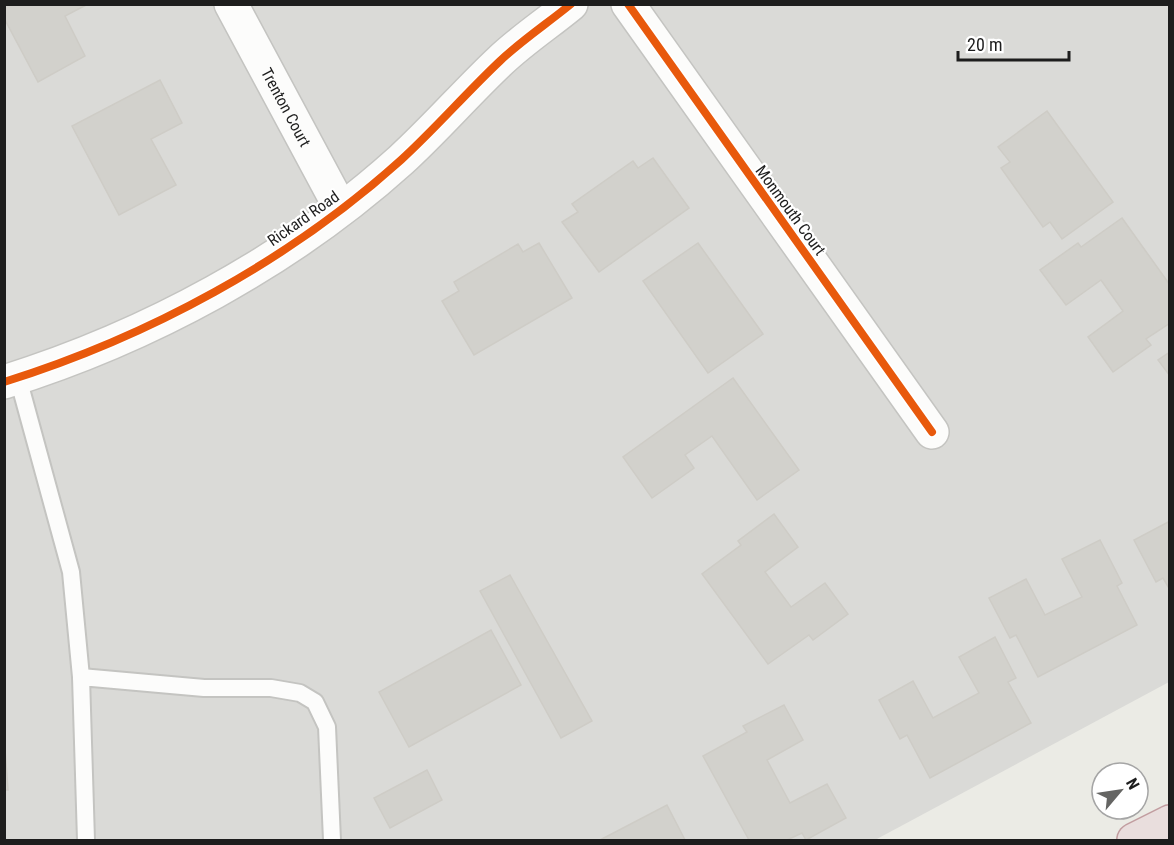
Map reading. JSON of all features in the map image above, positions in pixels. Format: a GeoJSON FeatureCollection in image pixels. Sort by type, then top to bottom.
{"type":"FeatureCollection","features":[{"type":"Feature","properties":{"kind":"highway"},"geometry":{"type":"LineString","coordinates":[[1134,840],[1170,822]]}},
{"type":"Feature","properties":{"kind":"street","name":"Trenton Court"},"geometry":{"type":"LineString","coordinates":[[231,4],[341,209]]}},
{"type":"Feature","properties":{"kind":"street","name":"Rickard Road"},"geometry":{"type":"LineString","coordinates":[[11,380],[144,330],[262,263],[341,209],[401,160],[501,59],[571,4]]}},
{"type":"Feature","properties":{"kind":"street","name":"Monmouth Court"},"geometry":{"type":"LineString","coordinates":[[627,4],[932,432]]}},
{"type":"Feature","properties":{"kind":"lane"},"geometry":{"type":"LineString","coordinates":[[11,380],[71,572],[81,677],[86,840]]}},
{"type":"Feature","properties":{"kind":"lane"},"geometry":{"type":"LineString","coordinates":[[81,677],[204,688],[271,688],[300,693],[315,702],[327,727],[332,840]]}},
{"type":"Feature","properties":{"kind":"shaded area"},"geometry":{"type":"Polygon","coordinates":[[[5,5],[1169,5],[1169,682],[875,840],[5,840],[5,5]]]}},
{"type":"Feature","properties":{"kind":"building"},"geometry":{"type":"Polygon","coordinates":[[[4,4],[88,4],[65,16],[85,56],[38,82],[4,18],[4,4]]]}},
{"type":"Feature","properties":{"kind":"building"},"geometry":{"type":"Polygon","coordinates":[[[160,80],[182,123],[151,139],[176,185],[119,215],[72,126],[160,80]]]}},
{"type":"Feature","properties":{"kind":"building"},"geometry":{"type":"Polygon","coordinates":[[[1047,111],[1113,202],[1062,239],[1050,222],[1043,227],[1001,168],[1010,162],[998,147],[1047,111]]]}},
{"type":"Feature","properties":{"kind":"building"},"geometry":{"type":"Polygon","coordinates":[[[653,158],[689,208],[599,272],[562,222],[578,212],[572,204],[633,161],[638,168],[653,158]]]}},
{"type":"Feature","properties":{"kind":"building"},"geometry":{"type":"Polygon","coordinates":[[[1122,218],[1170,285],[1170,323],[1146,339],[1151,345],[1113,372],[1088,337],[1123,311],[1101,280],[1066,305],[1040,270],[1078,243],[1081,247],[1122,218]]]}},
{"type":"Feature","properties":{"kind":"building"},"geometry":{"type":"Polygon","coordinates":[[[539,243],[572,298],[474,355],[442,301],[459,291],[454,282],[518,244],[523,252],[539,243]]]}},
{"type":"Feature","properties":{"kind":"building"},"geometry":{"type":"Polygon","coordinates":[[[698,243],[763,334],[708,373],[643,281],[698,243]]]}},
{"type":"Feature","properties":{"kind":"building"},"geometry":{"type":"Polygon","coordinates":[[[1170,352],[1170,376],[1158,360],[1170,352]]]}},
{"type":"Feature","properties":{"kind":"building"},"geometry":{"type":"Polygon","coordinates":[[[733,378],[799,470],[757,500],[712,436],[685,455],[694,468],[652,498],[623,457],[733,378]]]}},
{"type":"Feature","properties":{"kind":"building"},"geometry":{"type":"Polygon","coordinates":[[[774,514],[798,547],[765,572],[791,607],[825,583],[848,614],[813,640],[809,635],[768,664],[702,574],[741,545],[738,541],[774,514]]]}},
{"type":"Feature","properties":{"kind":"building"},"geometry":{"type":"Polygon","coordinates":[[[1170,521],[1170,590],[1163,578],[1156,582],[1134,540],[1170,521]]]}},
{"type":"Feature","properties":{"kind":"building"},"geometry":{"type":"Polygon","coordinates":[[[1100,540],[1122,583],[1117,586],[1137,625],[1038,677],[1016,635],[1010,638],[989,598],[1026,579],[1045,615],[1082,597],[1062,559],[1100,540]]]}},
{"type":"Feature","properties":{"kind":"building"},"geometry":{"type":"Polygon","coordinates":[[[510,575],[592,721],[561,738],[480,591],[510,575]]]}},
{"type":"Feature","properties":{"kind":"building"},"geometry":{"type":"Polygon","coordinates":[[[491,630],[521,685],[409,747],[379,692],[491,630]]]}},
{"type":"Feature","properties":{"kind":"building"},"geometry":{"type":"Polygon","coordinates":[[[995,637],[1016,678],[1008,682],[1031,723],[930,778],[907,735],[900,739],[879,700],[913,681],[933,718],[979,693],[959,657],[995,637]]]}},
{"type":"Feature","properties":{"kind":"building"},"geometry":{"type":"Polygon","coordinates":[[[784,705],[803,740],[767,760],[790,803],[827,784],[846,818],[806,840],[802,833],[787,840],[749,840],[703,756],[747,732],[743,726],[784,705]]]}},
{"type":"Feature","properties":{"kind":"building"},"geometry":{"type":"Polygon","coordinates":[[[4,736],[8,790],[4,790],[4,736]]]}},
{"type":"Feature","properties":{"kind":"building"},"geometry":{"type":"Polygon","coordinates":[[[427,770],[442,800],[390,828],[374,798],[427,770]]]}},
{"type":"Feature","properties":{"kind":"building"},"geometry":{"type":"Polygon","coordinates":[[[667,805],[685,840],[600,840],[667,805]]]}},
{"type":"Feature","properties":{"kind":"cycle path"},"geometry":{"type":"LineString","coordinates":[[4,382],[111,343],[163,319],[264,263],[358,197],[401,160],[500,61],[571,4]]}},
{"type":"Feature","properties":{"kind":"cycle path"},"geometry":{"type":"LineString","coordinates":[[628,4],[932,432]]}}]}
